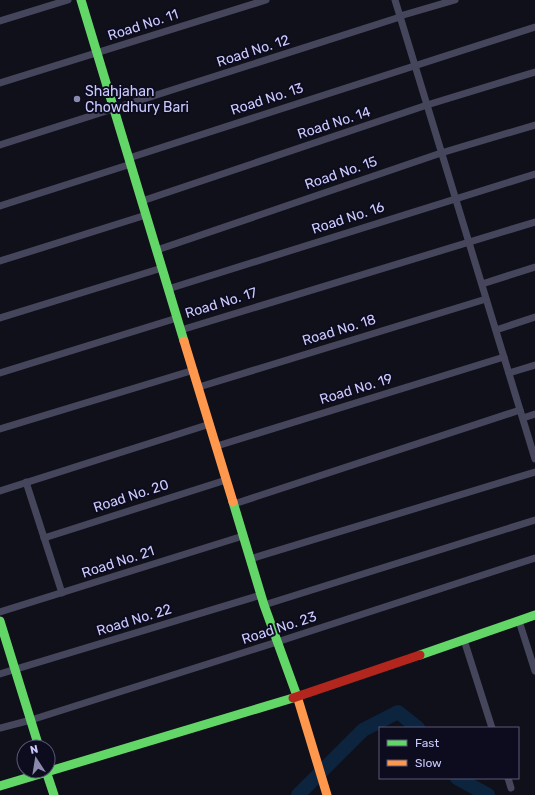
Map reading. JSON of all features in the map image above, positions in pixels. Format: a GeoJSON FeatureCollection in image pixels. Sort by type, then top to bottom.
{"type":"FeatureCollection","features":[{"type":"Feature","properties":{"kind":"street"},"geometry":{"type":"LineString","coordinates":[[0,21],[68,0]]}},
{"type":"Feature","properties":{"kind":"street"},"geometry":{"type":"LineString","coordinates":[[81,0],[181,330]]}},
{"type":"Feature","properties":{"kind":"street","name":"Road No. 11"},"geometry":{"type":"LineString","coordinates":[[97,53],[266,0]]}},
{"type":"Feature","properties":{"kind":"street"},"geometry":{"type":"LineString","coordinates":[[395,0],[535,459]]}},
{"type":"Feature","properties":{"kind":"street","name":"Road No. 12"},"geometry":{"type":"LineString","coordinates":[[114,109],[454,0]]}},
{"type":"Feature","properties":{"kind":"street","name":"Road No. 13"},"geometry":{"type":"LineString","coordinates":[[130,161],[535,27]]}},
{"type":"Feature","properties":{"kind":"street"},"geometry":{"type":"LineString","coordinates":[[0,83],[97,53]]}},
{"type":"Feature","properties":{"kind":"street","name":"Road No. 14"},"geometry":{"type":"LineString","coordinates":[[142,201],[427,105],[535,72]]}},
{"type":"Feature","properties":{"kind":"street"},"geometry":{"type":"LineString","coordinates":[[0,145],[114,109]]}},
{"type":"Feature","properties":{"kind":"street","name":"Road No. 15"},"geometry":{"type":"LineString","coordinates":[[157,250],[441,153],[535,125]]}},
{"type":"Feature","properties":{"kind":"street"},"geometry":{"type":"LineString","coordinates":[[0,206],[130,161]]}},
{"type":"Feature","properties":{"kind":"street","name":"Road No. 16"},"geometry":{"type":"LineString","coordinates":[[168,289],[535,174]]}},
{"type":"Feature","properties":{"kind":"street"},"geometry":{"type":"LineString","coordinates":[[0,261],[146,214]]}},
{"type":"Feature","properties":{"kind":"street","name":"Road No. 17"},"geometry":{"type":"LineString","coordinates":[[327,795],[297,697],[264,605],[181,330],[535,222]]}},
{"type":"Feature","properties":{"kind":"street"},"geometry":{"type":"LineString","coordinates":[[482,284],[535,267]]}},
{"type":"Feature","properties":{"kind":"street"},"geometry":{"type":"LineString","coordinates":[[0,318],[162,268]]}},
{"type":"Feature","properties":{"kind":"street","name":"Road No. 18"},"geometry":{"type":"LineString","coordinates":[[199,387],[486,299]]}},
{"type":"Feature","properties":{"kind":"street"},"geometry":{"type":"LineString","coordinates":[[496,330],[535,317]]}},
{"type":"Feature","properties":{"kind":"street","name":"Road No. 17"},"geometry":{"type":"LineString","coordinates":[[0,373],[177,318]]}},
{"type":"Feature","properties":{"kind":"street","name":"Road No. 19"},"geometry":{"type":"LineString","coordinates":[[216,446],[504,357]]}},
{"type":"Feature","properties":{"kind":"street"},"geometry":{"type":"LineString","coordinates":[[509,373],[535,365]]}},
{"type":"Feature","properties":{"kind":"street"},"geometry":{"type":"LineString","coordinates":[[0,429],[194,370]]}},
{"type":"Feature","properties":{"kind":"street"},"geometry":{"type":"LineString","coordinates":[[234,504],[520,410]]}},
{"type":"Feature","properties":{"kind":"street"},"geometry":{"type":"LineString","coordinates":[[522,418],[535,414]]}},
{"type":"Feature","properties":{"kind":"street"},"geometry":{"type":"LineString","coordinates":[[0,491],[210,424]]}},
{"type":"Feature","properties":{"kind":"street"},"geometry":{"type":"LineString","coordinates":[[250,559],[535,472]]}},
{"type":"Feature","properties":{"kind":"street","name":"Road No. 20"},"geometry":{"type":"LineString","coordinates":[[44,538],[226,480]]}},
{"type":"Feature","properties":{"kind":"street"},"geometry":{"type":"LineString","coordinates":[[26,482],[62,593]]}},
{"type":"Feature","properties":{"kind":"street"},"geometry":{"type":"LineString","coordinates":[[264,605],[535,520]]}},
{"type":"Feature","properties":{"kind":"street","name":"Road No. 21"},"geometry":{"type":"LineString","coordinates":[[0,612],[243,536]]}},
{"type":"Feature","properties":{"kind":"street","name":"Road No. 23"},"geometry":{"type":"LineString","coordinates":[[0,728],[31,720],[277,642],[535,558]]}},
{"type":"Feature","properties":{"kind":"street","name":"Road No. 22"},"geometry":{"type":"LineString","coordinates":[[0,674],[261,595]]}},
{"type":"Feature","properties":{"kind":"street"},"geometry":{"type":"LineString","coordinates":[[56,769],[297,697],[535,615]]}},
{"type":"Feature","properties":{"kind":"street"},"geometry":{"type":"LineString","coordinates":[[0,621],[37,739]]}},
{"type":"Feature","properties":{"kind":"street"},"geometry":{"type":"LineString","coordinates":[[519,621],[535,671]]}},
{"type":"Feature","properties":{"kind":"street"},"geometry":{"type":"LineString","coordinates":[[464,640],[492,727]]}},
{"type":"Feature","properties":{"kind":"street"},"geometry":{"type":"LineString","coordinates":[[0,786],[23,779]]}},
{"type":"Feature","properties":{"kind":"street"},"geometry":{"type":"LineString","coordinates":[[48,779],[54,795]]}},
{"type":"Feature","properties":{"kind":"street"},"geometry":{"type":"LineString","coordinates":[[508,779],[511,788]]}},
{"type":"Feature","properties":{"kind":"waterway"},"geometry":{"type":"LineString","coordinates":[[298,795],[363,730],[398,712],[417,727]]}},
{"type":"Feature","properties":{"kind":"waterway"},"geometry":{"type":"LineString","coordinates":[[459,779],[488,795]]}},
{"type":"Feature","properties":{"kind":"traffic: fast"},"geometry":{"type":"LineString","coordinates":[[81,0],[184,341]]}},
{"type":"Feature","properties":{"kind":"traffic: fast"},"geometry":{"type":"LineString","coordinates":[[233,502],[264,605],[297,696]]}},
{"type":"Feature","properties":{"kind":"traffic: fast"},"geometry":{"type":"LineString","coordinates":[[420,655],[535,615]]}},
{"type":"Feature","properties":{"kind":"traffic: fast"},"geometry":{"type":"LineString","coordinates":[[0,621],[37,739]]}},
{"type":"Feature","properties":{"kind":"traffic: fast"},"geometry":{"type":"LineString","coordinates":[[0,786],[293,698]]}},
{"type":"Feature","properties":{"kind":"traffic: fast"},"geometry":{"type":"LineString","coordinates":[[49,779],[54,795]]}},
{"type":"Feature","properties":{"kind":"traffic: slow"},"geometry":{"type":"LineString","coordinates":[[184,341],[233,502]]}},
{"type":"Feature","properties":{"kind":"traffic: slow"},"geometry":{"type":"LineString","coordinates":[[297,696],[327,795]]}},
{"type":"Feature","properties":{"kind":"traffic: jam"},"geometry":{"type":"LineString","coordinates":[[293,698],[420,655]]}},
{"type":"Feature","properties":{"kind":"place","name":"Shahjahan Chowdhury Bari"},"geometry":{"type":"Point","coordinates":[77,99]}}]}
